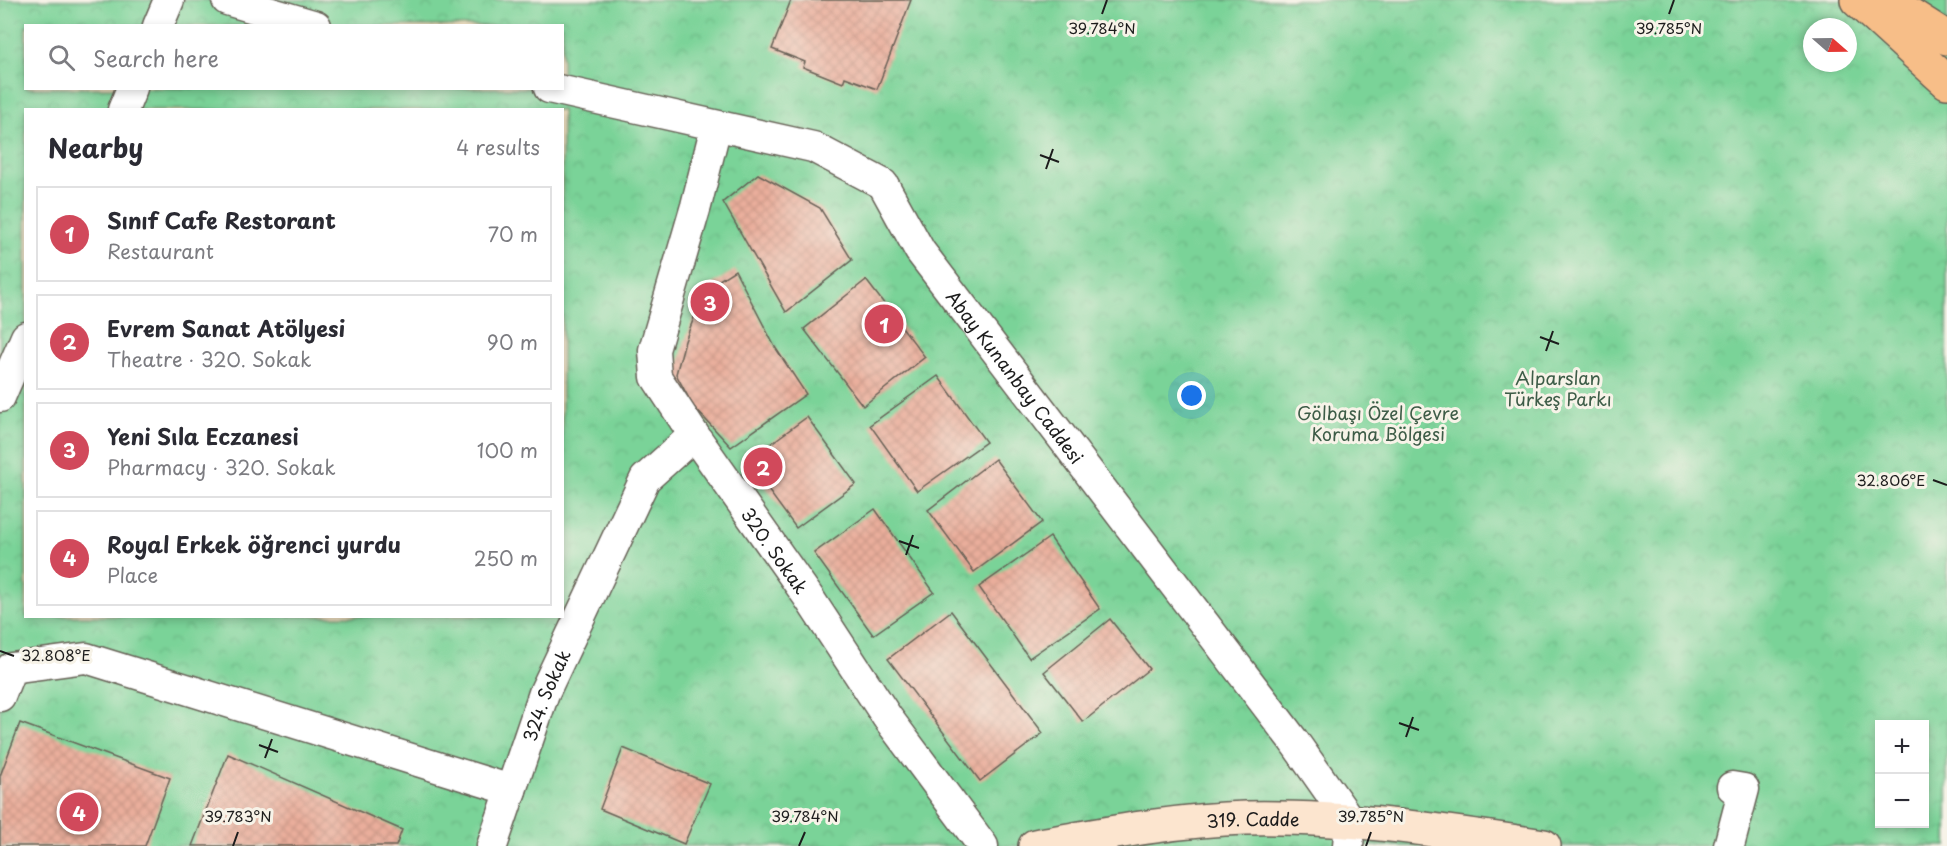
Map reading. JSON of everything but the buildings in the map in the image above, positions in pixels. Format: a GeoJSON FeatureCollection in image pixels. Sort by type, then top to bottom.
{"type":"FeatureCollection","features":[{"type":"Feature","properties":{"kind":"highway"},"geometry":{"type":"LineString","coordinates":[[1857,0],[1947,82]]}},
{"type":"Feature","properties":{"kind":"highway"},"geometry":{"type":"LineString","coordinates":[[1887,0],[1947,38]]}},
{"type":"Feature","properties":{"kind":"street"},"geometry":{"type":"LineString","coordinates":[[159,24],[169,0]]}},
{"type":"Feature","properties":{"kind":"street"},"geometry":{"type":"LineString","coordinates":[[229,1],[309,24]]}},
{"type":"Feature","properties":{"kind":"street"},"geometry":{"type":"LineString","coordinates":[[124,108],[131,90]]}},
{"type":"Feature","properties":{"kind":"street","name":"Abay Kunanbay Caddesi"},"geometry":{"type":"LineString","coordinates":[[558,90],[813,147],[883,184],[920,251],[1293,740],[1349,833]]}},
{"type":"Feature","properties":{"kind":"street","name":"320. Sokak"},"geometry":{"type":"LineString","coordinates":[[716,126],[696,206],[654,350],[656,376],[693,435],[807,595],[887,717],[983,846]]}},
{"type":"Feature","properties":{"kind":"street"},"geometry":{"type":"LineString","coordinates":[[0,397],[24,342]]}},
{"type":"Feature","properties":{"kind":"street","name":"324. Sokak"},"geometry":{"type":"LineString","coordinates":[[492,846],[544,693],[645,479],[693,435]]}},
{"type":"Feature","properties":{"kind":"street"},"geometry":{"type":"LineString","coordinates":[[0,696],[11,668],[86,658],[511,790]]}},
{"type":"Feature","properties":{"kind":"street"},"geometry":{"type":"LineString","coordinates":[[1729,846],[1744,789],[1732,787]]}},
{"type":"Feature","properties":{"kind":"street","name":"319. Cadde"},"geometry":{"type":"LineString","coordinates":[[1035,846],[1151,827],[1246,818],[1349,833],[1544,846]]}},
{"type":"Feature","properties":{"kind":"green space","name":"Gölbaşı Özel Çevre Koruma Bölgesi"},"geometry":{"type":"Polygon","coordinates":[[[0,0],[1947,0],[1947,846],[0,846],[0,0]]]}},
{"type":"Feature","properties":{"kind":"place","name":"Yeni Sıla Eczanesi"},"geometry":{"type":"Point","coordinates":[710,302]}},
{"type":"Feature","properties":{"kind":"place","name":"Sınıf Cafe Restorant"},"geometry":{"type":"Point","coordinates":[884,324]}},
{"type":"Feature","properties":{"kind":"place","name":"Evrem Sanat Atölyesi"},"geometry":{"type":"Point","coordinates":[763,467]}},
{"type":"Feature","properties":{"kind":"place","name":"Royal Erkek öğrenci yurdu"},"geometry":{"type":"Point","coordinates":[79,812]}},
{"type":"Feature","properties":{"kind":"park label","name":"Alparslan Türkeş Parkı"},"geometry":{"type":"Point","coordinates":[1558,388]}}]}
